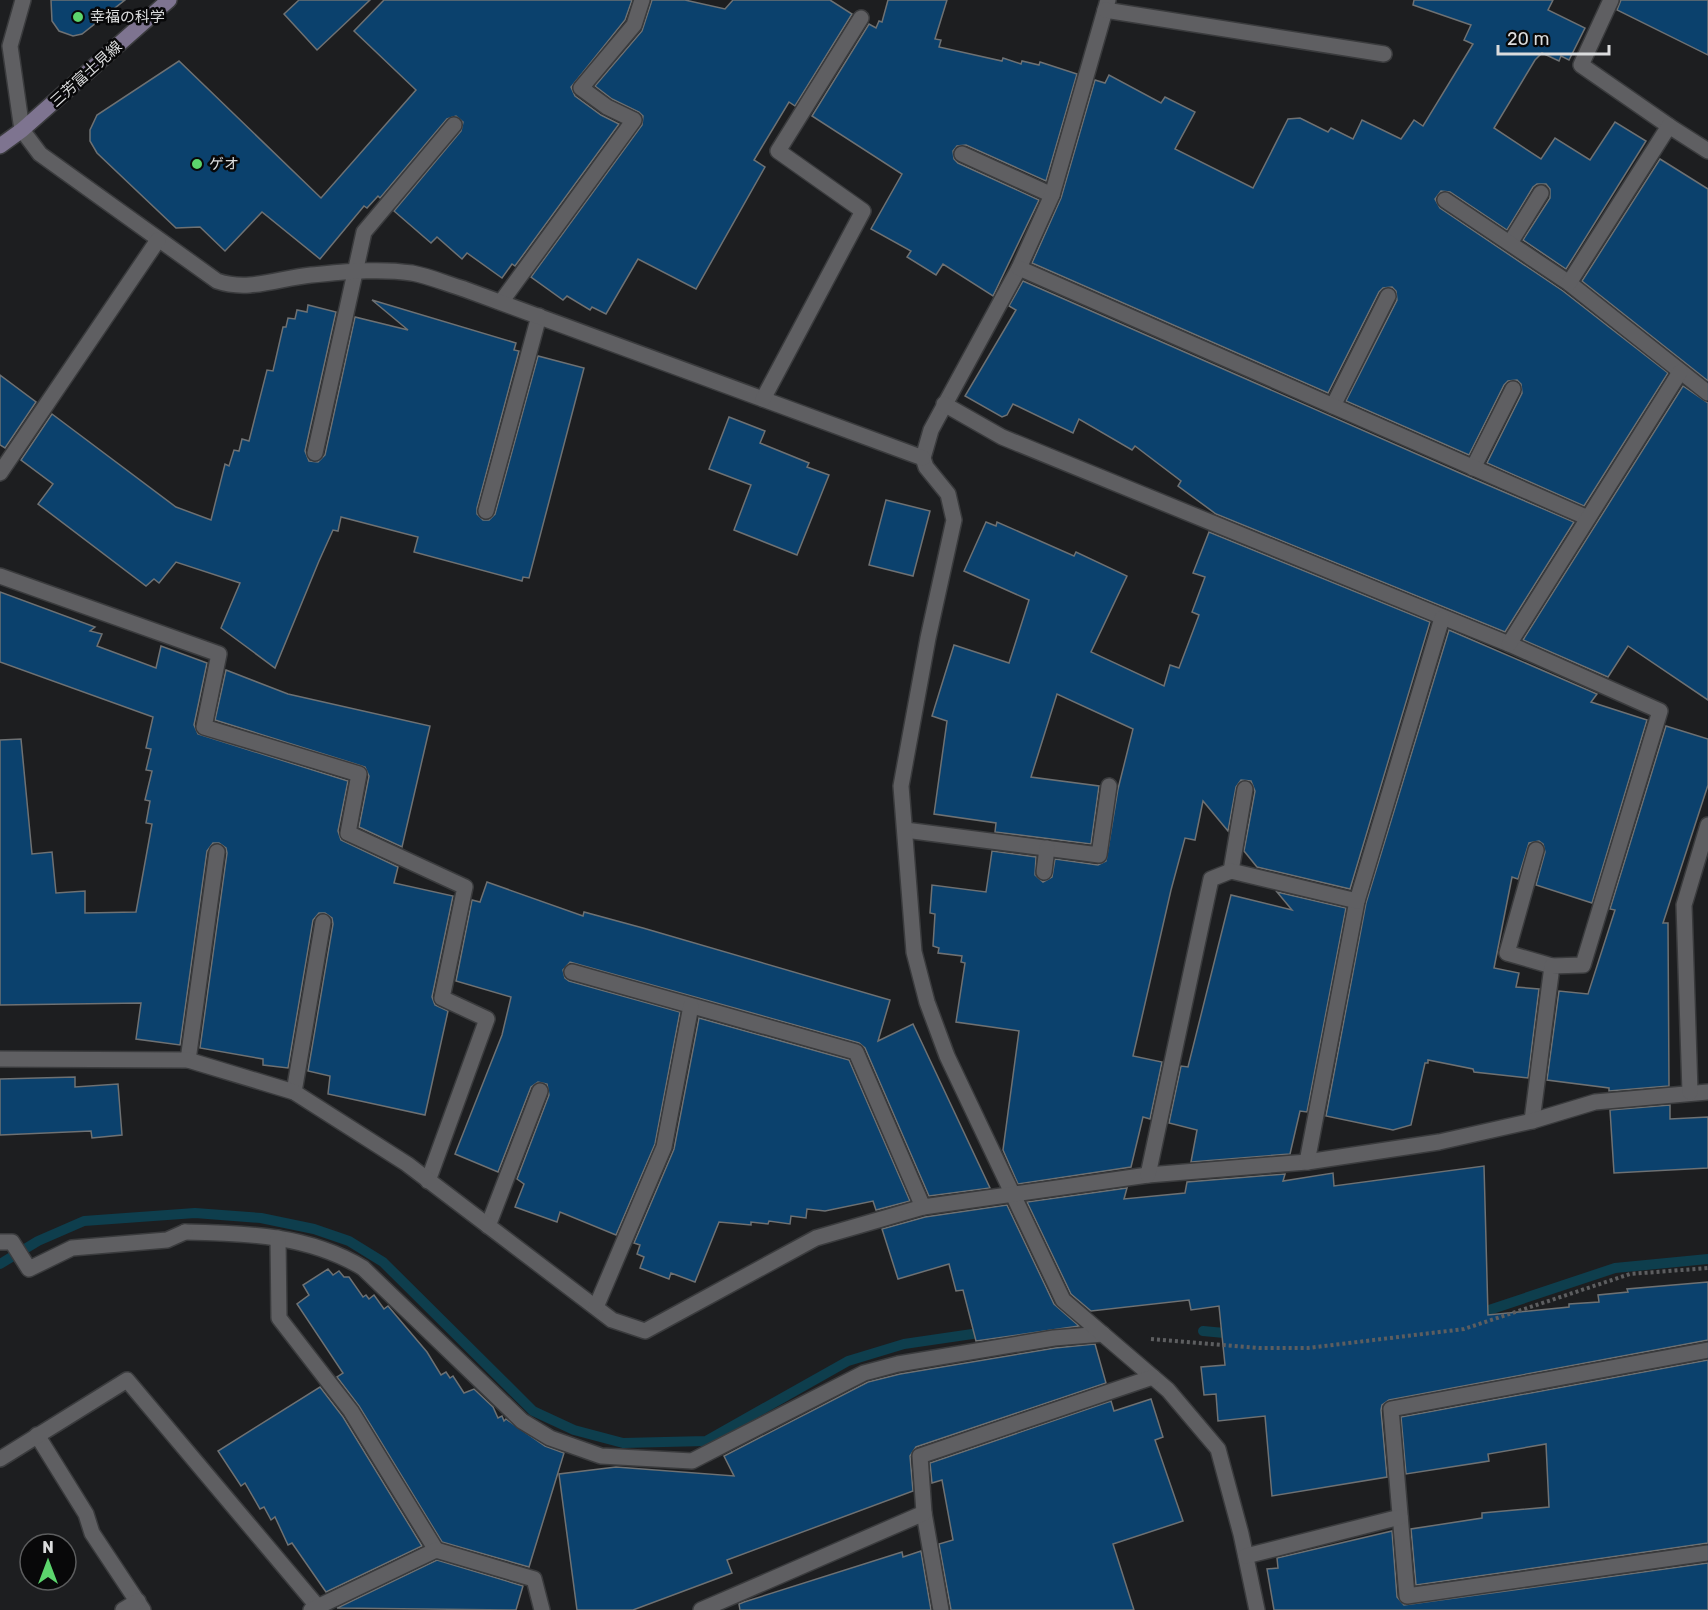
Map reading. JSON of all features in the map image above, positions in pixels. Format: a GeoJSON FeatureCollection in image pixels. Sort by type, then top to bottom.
{"type":"FeatureCollection","features":[{"type":"Feature","properties":{"kind":"main road","name":"三芳富士見線"},"geometry":{"type":"LineString","coordinates":[[0,147],[169,0]]}},
{"type":"Feature","properties":{"kind":"street"},"geometry":{"type":"LineString","coordinates":[[23,0],[10,46],[22,130],[40,154],[217,281],[232,286],[355,272],[385,270],[414,273],[501,302],[922,458]]}},
{"type":"Feature","properties":{"kind":"street"},"geometry":{"type":"LineString","coordinates":[[501,302],[634,120],[607,107],[581,88],[634,25],[642,0]]}},
{"type":"Feature","properties":{"kind":"street"},"geometry":{"type":"LineString","coordinates":[[1611,0],[1581,65],[1708,151]]}},
{"type":"Feature","properties":{"kind":"street"},"geometry":{"type":"LineString","coordinates":[[1257,1610],[1246,1556],[1218,1449],[1168,1390],[1063,1300],[947,1056],[927,1002],[914,952],[901,786],[928,638],[954,520],[948,494],[926,467],[922,458],[931,430],[1019,268],[1052,195],[1107,5],[1384,54]]}},
{"type":"Feature","properties":{"kind":"street"},"geometry":{"type":"LineString","coordinates":[[763,399],[863,211],[778,151],[861,18]]}},
{"type":"Feature","properties":{"kind":"street"},"geometry":{"type":"LineString","coordinates":[[315,453],[364,232],[454,125]]}},
{"type":"Feature","properties":{"kind":"street"},"geometry":{"type":"LineString","coordinates":[[1569,283],[1669,126]]}},
{"type":"Feature","properties":{"kind":"street"},"geometry":{"type":"LineString","coordinates":[[962,154],[1052,195]]}},
{"type":"Feature","properties":{"kind":"street"},"geometry":{"type":"LineString","coordinates":[[1510,243],[1541,193]]}},
{"type":"Feature","properties":{"kind":"street"},"geometry":{"type":"LineString","coordinates":[[1445,200],[1569,283],[1708,393]]}},
{"type":"Feature","properties":{"kind":"street"},"geometry":{"type":"LineString","coordinates":[[0,473],[158,240]]}},
{"type":"Feature","properties":{"kind":"street"},"geometry":{"type":"LineString","coordinates":[[1019,268],[1588,518]]}},
{"type":"Feature","properties":{"kind":"street"},"geometry":{"type":"LineString","coordinates":[[1333,406],[1388,296]]}},
{"type":"Feature","properties":{"kind":"street"},"geometry":{"type":"LineString","coordinates":[[486,512],[539,316]]}},
{"type":"Feature","properties":{"kind":"street"},"geometry":{"type":"LineString","coordinates":[[1509,644],[1680,372]]}},
{"type":"Feature","properties":{"kind":"street"},"geometry":{"type":"LineString","coordinates":[[1473,468],[1513,389]]}},
{"type":"Feature","properties":{"kind":"street"},"geometry":{"type":"LineString","coordinates":[[945,404],[1002,437],[1509,644],[1660,711],[1583,965],[1552,966],[1507,953],[1536,850]]}},
{"type":"Feature","properties":{"kind":"street"},"geometry":{"type":"LineString","coordinates":[[0,576],[219,654],[204,727],[359,774],[348,833],[465,886],[442,998],[487,1019],[428,1181]]}},
{"type":"Feature","properties":{"kind":"street"},"geometry":{"type":"LineString","coordinates":[[1307,1162],[1357,901],[1442,618]]}},
{"type":"Feature","properties":{"kind":"street"},"geometry":{"type":"LineString","coordinates":[[905,830],[1099,855],[1109,786]]}},
{"type":"Feature","properties":{"kind":"street"},"geometry":{"type":"LineString","coordinates":[[1231,871],[1245,789]]}},
{"type":"Feature","properties":{"kind":"street"},"geometry":{"type":"LineString","coordinates":[[1690,1092],[1684,905],[1708,825]]}},
{"type":"Feature","properties":{"kind":"street"},"geometry":{"type":"LineString","coordinates":[[1044,872],[1047,848]]}},
{"type":"Feature","properties":{"kind":"street"},"geometry":{"type":"LineString","coordinates":[[188,1060],[217,852]]}},
{"type":"Feature","properties":{"kind":"street"},"geometry":{"type":"LineString","coordinates":[[1148,1175],[1211,879],[1231,871],[1357,901]]}},
{"type":"Feature","properties":{"kind":"street"},"geometry":{"type":"LineString","coordinates":[[294,1092],[323,922]]}},
{"type":"Feature","properties":{"kind":"street"},"geometry":{"type":"LineString","coordinates":[[1532,1121],[1552,966]]}},
{"type":"Feature","properties":{"kind":"street"},"geometry":{"type":"LineString","coordinates":[[572,972],[856,1052],[922,1207]]}},
{"type":"Feature","properties":{"kind":"street"},"geometry":{"type":"LineString","coordinates":[[596,1307],[664,1147],[691,1006]]}},
{"type":"Feature","properties":{"kind":"street"},"geometry":{"type":"LineString","coordinates":[[0,1059],[188,1060],[294,1092],[428,1181],[612,1320],[645,1331],[816,1238],[922,1207],[1148,1175],[1307,1162],[1439,1142],[1532,1121],[1595,1102],[1708,1092]]}},
{"type":"Feature","properties":{"kind":"street"},"geometry":{"type":"LineString","coordinates":[[488,1226],[540,1092]]}},
{"type":"Feature","properties":{"kind":"street"},"geometry":{"type":"LineString","coordinates":[[0,1242],[12,1242],[29,1269],[72,1248],[167,1240],[185,1232],[278,1238],[319,1246],[344,1256],[363,1268],[522,1421],[550,1438],[601,1455],[692,1461],[864,1373],[898,1364],[1054,1338],[1103,1334]]}},
{"type":"Feature","properties":{"kind":"street"},"geometry":{"type":"LineString","coordinates":[[278,1238],[279,1318],[351,1411],[436,1550]]}},
{"type":"Feature","properties":{"kind":"street"},"geometry":{"type":"LineString","coordinates":[[1708,1350],[1391,1409],[1407,1596],[1708,1553]]}},
{"type":"Feature","properties":{"kind":"street"},"geometry":{"type":"LineString","coordinates":[[941,1610],[924,1513],[920,1455],[1153,1377]]}},
{"type":"Feature","properties":{"kind":"street"},"geometry":{"type":"LineString","coordinates":[[0,1459],[128,1380],[314,1608],[436,1550],[534,1579],[542,1610]]}},
{"type":"Feature","properties":{"kind":"street"},"geometry":{"type":"LineString","coordinates":[[37,1435],[86,1514],[92,1533],[141,1606],[123,1610]]}},
{"type":"Feature","properties":{"kind":"street"},"geometry":{"type":"LineString","coordinates":[[701,1610],[924,1513]]}},
{"type":"Feature","properties":{"kind":"street"},"geometry":{"type":"LineString","coordinates":[[1246,1556],[1400,1517]]}},
{"type":"Feature","properties":{"kind":"path"},"geometry":{"type":"LineString","coordinates":[[1148,1338],[1259,1348],[1308,1348],[1464,1329],[1630,1274],[1708,1269]]}},
{"type":"Feature","properties":{"kind":"building","name":"幸福の科学"},"geometry":{"type":"Polygon","coordinates":[[[51,0],[125,0],[82,34],[73,36],[59,31],[52,21],[51,0]]]}},
{"type":"Feature","properties":{"kind":"building"},"geometry":{"type":"Polygon","coordinates":[[[299,0],[370,0],[317,50],[284,14],[299,0]]]}},
{"type":"Feature","properties":{"kind":"building"},"geometry":{"type":"Polygon","coordinates":[[[384,0],[632,0],[625,20],[571,87],[575,96],[601,115],[619,124],[515,266],[512,264],[502,278],[467,253],[462,259],[437,237],[431,243],[394,211],[461,131],[463,122],[456,116],[447,119],[380,198],[378,196],[367,208],[364,206],[320,259],[262,212],[225,251],[200,227],[176,228],[97,153],[90,141],[90,130],[97,115],[179,61],[321,198],[416,90],[354,31],[384,0]]]}},
{"type":"Feature","properties":{"kind":"building"},"geometry":{"type":"Polygon","coordinates":[[[652,0],[685,0],[725,9],[733,0],[830,0],[852,14],[795,106],[789,102],[754,160],[765,167],[696,289],[638,259],[606,314],[592,307],[590,310],[567,296],[563,300],[531,277],[642,125],[643,116],[639,112],[612,99],[595,86],[642,31],[652,0]]]}},
{"type":"Feature","properties":{"kind":"building"},"geometry":{"type":"Polygon","coordinates":[[[888,0],[947,0],[935,39],[941,40],[939,47],[1002,61],[1003,58],[1021,64],[1022,61],[1039,65],[1040,62],[1077,74],[1046,181],[966,145],[957,146],[953,151],[954,159],[958,163],[1039,200],[993,296],[943,264],[936,275],[907,257],[911,251],[871,229],[902,174],[812,116],[869,24],[876,28],[879,21],[882,22],[888,0]]]}},
{"type":"Feature","properties":{"kind":"building"},"geometry":{"type":"Polygon","coordinates":[[[1414,0],[1553,0],[1548,10],[1585,28],[1569,60],[1561,56],[1559,61],[1542,53],[1535,60],[1494,128],[1541,159],[1555,138],[1590,160],[1615,122],[1646,141],[1566,269],[1523,240],[1550,198],[1550,189],[1546,184],[1537,184],[1533,187],[1507,230],[1450,192],[1441,191],[1435,199],[1440,208],[1563,291],[1668,373],[1584,506],[1487,463],[1522,393],[1521,384],[1517,380],[1508,381],[1504,385],[1469,455],[1346,401],[1397,300],[1396,291],[1392,287],[1383,288],[1379,292],[1328,393],[1032,263],[1061,198],[1095,80],[1105,83],[1109,75],[1161,103],[1165,97],[1195,112],[1175,149],[1253,188],[1288,119],[1300,118],[1328,132],[1331,128],[1353,139],[1362,120],[1401,139],[1414,120],[1423,126],[1473,44],[1464,40],[1471,25],[1413,5],[1414,0]]]}},
{"type":"Feature","properties":{"kind":"building"},"geometry":{"type":"Polygon","coordinates":[[[1621,0],[1708,0],[1708,55],[1617,10],[1621,0]]]}},
{"type":"Feature","properties":{"kind":"building"},"geometry":{"type":"Polygon","coordinates":[[[1660,159],[1708,189],[1708,381],[1582,281],[1660,159]]]}},
{"type":"Feature","properties":{"kind":"building"},"geometry":{"type":"Polygon","coordinates":[[[1023,281],[1574,522],[1505,632],[1216,514],[1178,486],[1181,481],[1135,446],[1132,450],[1079,419],[1073,433],[1013,404],[1007,415],[1002,417],[965,396],[1016,310],[1009,306],[1023,281]]]}},
{"type":"Feature","properties":{"kind":"building"},"geometry":{"type":"Polygon","coordinates":[[[372,300],[516,343],[514,350],[519,351],[477,508],[477,514],[483,520],[489,520],[495,514],[538,356],[584,368],[529,578],[523,577],[522,581],[414,552],[418,537],[341,517],[338,531],[333,530],[275,668],[221,628],[240,583],[176,562],[159,583],[154,579],[146,586],[38,504],[53,484],[21,460],[52,414],[176,507],[211,520],[225,464],[229,466],[234,450],[239,451],[242,439],[249,441],[267,370],[273,371],[283,327],[286,327],[288,318],[295,319],[297,310],[307,312],[308,305],[336,312],[305,451],[309,461],[318,462],[325,455],[355,317],[408,330],[372,300]]]}},
{"type":"Feature","properties":{"kind":"building"},"geometry":{"type":"Polygon","coordinates":[[[0,375],[36,402],[5,448],[0,445],[0,375]]]}},
{"type":"Feature","properties":{"kind":"building"},"geometry":{"type":"Polygon","coordinates":[[[1683,386],[1708,403],[1708,700],[1628,646],[1608,677],[1523,640],[1683,386]]]}},
{"type":"Feature","properties":{"kind":"building"},"geometry":{"type":"Polygon","coordinates":[[[729,417],[765,431],[760,443],[809,463],[807,467],[829,475],[797,555],[734,530],[751,485],[709,469],[729,417]]]}},
{"type":"Feature","properties":{"kind":"building"},"geometry":{"type":"Polygon","coordinates":[[[886,500],[930,511],[913,576],[869,565],[886,500]]]}},
{"type":"Feature","properties":{"kind":"building"},"geometry":{"type":"Polygon","coordinates":[[[986,522],[996,526],[997,522],[1074,556],[1076,552],[1127,576],[1091,652],[1164,686],[1170,665],[1179,668],[1199,615],[1192,612],[1205,577],[1193,573],[1209,532],[1430,622],[1350,889],[1257,867],[1244,851],[1255,791],[1251,781],[1241,780],[1236,787],[1228,831],[1203,801],[1195,840],[1185,838],[1133,1056],[1162,1062],[1150,1119],[1143,1117],[1131,1167],[1018,1184],[1003,1150],[1019,1031],[956,1022],[965,963],[961,962],[962,956],[938,953],[939,948],[933,946],[935,914],[930,913],[932,885],[986,892],[992,851],[1036,857],[1035,875],[1043,882],[1052,877],[1055,859],[1098,865],[1106,861],[1118,789],[1133,729],[1057,694],[1031,777],[1099,786],[1091,844],[995,832],[996,823],[934,814],[947,721],[932,716],[954,645],[1009,663],[1029,600],[964,571],[986,522]]]}},
{"type":"Feature","properties":{"kind":"building"},"geometry":{"type":"Polygon","coordinates":[[[0,592],[95,627],[90,631],[102,634],[97,646],[156,668],[161,646],[207,663],[194,725],[198,734],[348,781],[338,831],[341,840],[398,867],[394,883],[453,896],[432,997],[435,1005],[448,1011],[425,1115],[328,1094],[330,1076],[308,1071],[333,924],[332,918],[325,913],[319,913],[313,920],[288,1068],[263,1065],[263,1059],[200,1048],[227,853],[226,848],[219,843],[213,843],[207,851],[180,1045],[136,1039],[141,1003],[0,1005],[0,740],[21,739],[32,854],[52,852],[56,893],[85,891],[85,913],[136,912],[152,824],[146,823],[150,801],[145,800],[152,771],[146,770],[151,749],[146,748],[153,717],[0,662],[0,592]]]}},
{"type":"Feature","properties":{"kind":"building"},"geometry":{"type":"Polygon","coordinates":[[[1449,630],[1597,694],[1591,702],[1647,720],[1592,903],[1536,885],[1545,852],[1543,844],[1539,841],[1529,843],[1518,879],[1512,877],[1494,968],[1519,973],[1516,987],[1539,989],[1528,1078],[1474,1072],[1473,1069],[1428,1060],[1428,1063],[1425,1063],[1411,1125],[1393,1130],[1326,1116],[1366,903],[1449,630]]]}},
{"type":"Feature","properties":{"kind":"building"},"geometry":{"type":"Polygon","coordinates":[[[226,670],[288,694],[430,726],[402,847],[359,827],[369,776],[365,767],[215,720],[226,670]]]}},
{"type":"Feature","properties":{"kind":"building"},"geometry":{"type":"Polygon","coordinates":[[[1666,726],[1708,739],[1708,785],[1663,923],[1668,923],[1669,1086],[1609,1091],[1609,1088],[1547,1080],[1559,991],[1588,994],[1615,910],[1610,909],[1666,726]]]}},
{"type":"Feature","properties":{"kind":"building"},"geometry":{"type":"Polygon","coordinates":[[[487,882],[583,916],[584,912],[643,928],[890,1000],[878,1041],[913,1024],[990,1188],[929,1196],[865,1048],[859,1043],[570,962],[563,970],[565,978],[569,981],[680,1012],[655,1144],[616,1235],[560,1212],[557,1222],[515,1207],[524,1184],[517,1179],[549,1095],[547,1084],[538,1082],[531,1087],[498,1172],[455,1154],[502,1035],[511,997],[456,981],[472,900],[480,902],[487,882]]]}},
{"type":"Feature","properties":{"kind":"building"},"geometry":{"type":"Polygon","coordinates":[[[1277,892],[1346,908],[1307,1112],[1300,1111],[1290,1154],[1191,1162],[1197,1130],[1169,1123],[1181,1066],[1188,1067],[1231,895],[1292,910],[1277,892]]]}},
{"type":"Feature","properties":{"kind":"building"},"geometry":{"type":"Polygon","coordinates":[[[699,1018],[849,1060],[910,1201],[876,1210],[873,1201],[825,1211],[807,1209],[806,1218],[791,1216],[790,1224],[769,1221],[768,1224],[751,1222],[751,1225],[719,1222],[695,1282],[671,1273],[669,1279],[640,1268],[644,1257],[637,1254],[640,1245],[634,1243],[674,1149],[699,1018]]]}},
{"type":"Feature","properties":{"kind":"building"},"geometry":{"type":"Polygon","coordinates":[[[75,1077],[75,1087],[118,1084],[122,1135],[92,1138],[91,1131],[0,1135],[0,1079],[75,1077]]]}},
{"type":"Feature","properties":{"kind":"building"},"geometry":{"type":"Polygon","coordinates":[[[1670,1105],[1670,1119],[1708,1117],[1708,1168],[1614,1173],[1610,1110],[1670,1105]]]}},
{"type":"Feature","properties":{"kind":"building"},"geometry":{"type":"Polygon","coordinates":[[[1484,1166],[1488,1315],[1599,1302],[1598,1295],[1628,1292],[1627,1289],[1708,1282],[1708,1340],[1389,1400],[1382,1405],[1381,1410],[1387,1477],[1272,1496],[1265,1416],[1218,1421],[1216,1394],[1204,1395],[1201,1367],[1225,1365],[1219,1306],[1191,1310],[1189,1300],[1091,1311],[1071,1294],[1027,1202],[1127,1188],[1124,1199],[1185,1193],[1187,1182],[1285,1174],[1283,1181],[1333,1173],[1334,1186],[1484,1166]]]}},
{"type":"Feature","properties":{"kind":"building"},"geometry":{"type":"Polygon","coordinates":[[[1007,1205],[1054,1304],[1079,1326],[976,1341],[963,1290],[956,1291],[949,1264],[898,1279],[882,1229],[925,1217],[1007,1205]]]}},
{"type":"Feature","properties":{"kind":"building"},"geometry":{"type":"Polygon","coordinates":[[[328,1269],[333,1275],[339,1271],[344,1277],[349,1277],[363,1297],[366,1295],[369,1299],[374,1295],[384,1309],[388,1306],[427,1352],[441,1375],[446,1372],[450,1378],[453,1376],[464,1393],[474,1389],[493,1407],[498,1418],[502,1416],[504,1421],[506,1419],[545,1446],[564,1453],[529,1567],[442,1542],[359,1406],[337,1377],[343,1373],[297,1304],[309,1295],[303,1285],[328,1269]]]}},
{"type":"Feature","properties":{"kind":"building"},"geometry":{"type":"Polygon","coordinates":[[[1095,1344],[1106,1383],[916,1447],[910,1456],[913,1491],[727,1560],[732,1573],[633,1610],[577,1610],[559,1474],[616,1467],[734,1476],[724,1456],[868,1382],[900,1374],[1055,1348],[1095,1344]]]}},
{"type":"Feature","properties":{"kind":"building"},"geometry":{"type":"Polygon","coordinates":[[[1708,1360],[1708,1543],[1416,1585],[1411,1529],[1482,1518],[1482,1513],[1549,1507],[1546,1444],[1488,1454],[1489,1461],[1406,1474],[1401,1417],[1708,1360]]]}},
{"type":"Feature","properties":{"kind":"building"},"geometry":{"type":"Polygon","coordinates":[[[320,1387],[343,1417],[422,1546],[326,1592],[292,1543],[288,1545],[275,1517],[271,1520],[264,1507],[260,1509],[245,1483],[241,1486],[218,1451],[320,1387]]]}},
{"type":"Feature","properties":{"kind":"building"},"geometry":{"type":"Polygon","coordinates":[[[1151,1399],[1163,1437],[1155,1440],[1183,1521],[1113,1544],[1134,1610],[951,1610],[939,1544],[953,1540],[942,1480],[932,1483],[930,1463],[1111,1401],[1114,1411],[1151,1399]]]}},
{"type":"Feature","properties":{"kind":"building"},"geometry":{"type":"Polygon","coordinates":[[[1392,1531],[1397,1597],[1404,1605],[1708,1563],[1708,1610],[1274,1610],[1267,1569],[1278,1568],[1277,1558],[1392,1531]]]}},
{"type":"Feature","properties":{"kind":"building"},"geometry":{"type":"Polygon","coordinates":[[[921,1551],[931,1610],[740,1610],[739,1604],[744,1602],[902,1552],[903,1557],[921,1551]]]}},
{"type":"Feature","properties":{"kind":"building"},"geometry":{"type":"Polygon","coordinates":[[[437,1560],[523,1586],[516,1610],[337,1608],[437,1560]]]}},
{"type":"Feature","properties":{"kind":"waterway"},"geometry":{"type":"LineString","coordinates":[[0,1264],[38,1241],[84,1221],[195,1213],[261,1218],[314,1229],[349,1241],[383,1262],[533,1411],[574,1430],[623,1443],[706,1441],[848,1361],[904,1344],[986,1332]]}},
{"type":"Feature","properties":{"kind":"waterway"},"geometry":{"type":"LineString","coordinates":[[1477,1314],[1615,1268],[1708,1259]]}},
{"type":"Feature","properties":{"kind":"waterway"},"geometry":{"type":"LineString","coordinates":[[1203,1331],[1235,1334]]}},
{"type":"Feature","properties":{"kind":"place","name":"幸福の科学"},"geometry":{"type":"Point","coordinates":[78,17]}},
{"type":"Feature","properties":{"kind":"place","name":"ゲオ"},"geometry":{"type":"Point","coordinates":[197,164]}}]}
